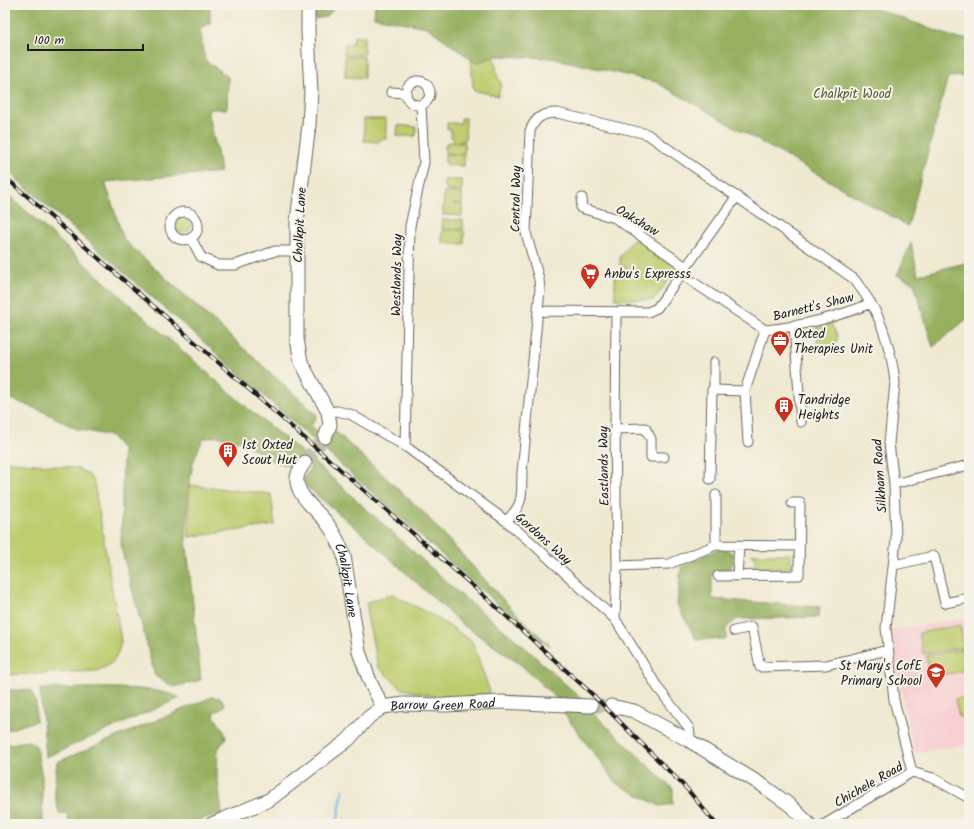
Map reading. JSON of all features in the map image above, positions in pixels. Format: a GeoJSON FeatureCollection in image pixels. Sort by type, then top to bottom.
{"type":"FeatureCollection","features":[{"type":"Feature","properties":{"kind":"street","name":"Chalkpit Lane"},"geometry":{"type":"LineString","coordinates":[[308,5],[311,92],[309,124],[300,190],[296,251],[298,350],[301,362],[328,412]]}},
{"type":"Feature","properties":{"kind":"street"},"geometry":{"type":"LineString","coordinates":[[420,81],[427,84],[430,96],[425,103],[421,105],[412,104],[408,102],[405,93],[408,85],[412,82],[420,81]]}},
{"type":"Feature","properties":{"kind":"street"},"geometry":{"type":"LineString","coordinates":[[391,92],[405,93]]}},
{"type":"Feature","properties":{"kind":"street","name":"Westlands Way"},"geometry":{"type":"LineString","coordinates":[[405,446],[410,226],[424,162],[421,105]]}},
{"type":"Feature","properties":{"kind":"street","name":"Central Way"},"geometry":{"type":"LineString","coordinates":[[506,521],[520,507],[522,472],[538,311],[539,279],[526,232],[530,131],[538,117],[547,113],[557,113],[647,134],[737,196]]}},
{"type":"Feature","properties":{"kind":"street"},"geometry":{"type":"LineString","coordinates":[[538,311],[648,312],[657,308],[737,196]]}},
{"type":"Feature","properties":{"kind":"street","name":"Silkham Road"},"geometry":{"type":"LineString","coordinates":[[737,196],[854,279],[871,303],[879,320],[894,373],[889,443],[894,484],[896,540],[886,628],[894,700],[912,772]]}},
{"type":"Feature","properties":{"kind":"street","name":"Oakshaw"},"geometry":{"type":"LineString","coordinates":[[582,198],[580,208],[615,218],[683,270]]}},
{"type":"Feature","properties":{"kind":"street"},"geometry":{"type":"LineString","coordinates":[[192,238],[202,257],[218,265],[235,265],[275,251],[296,251]]}},
{"type":"Feature","properties":{"kind":"street","name":"Barnett's Shaw"},"geometry":{"type":"LineString","coordinates":[[683,270],[764,330],[794,325],[857,309],[871,303]]}},
{"type":"Feature","properties":{"kind":"street","name":"Eastlands Way"},"geometry":{"type":"LineString","coordinates":[[615,619],[617,566],[615,429],[616,312]]}},
{"type":"Feature","properties":{"kind":"street"},"geometry":{"type":"LineString","coordinates":[[794,325],[801,422]]}},
{"type":"Feature","properties":{"kind":"street"},"geometry":{"type":"LineString","coordinates":[[748,442],[745,391],[764,330]]}},
{"type":"Feature","properties":{"kind":"street"},"geometry":{"type":"LineString","coordinates":[[710,479],[714,362]]}},
{"type":"Feature","properties":{"kind":"street"},"geometry":{"type":"LineString","coordinates":[[714,390],[745,391]]}},
{"type":"Feature","properties":{"kind":"street","name":"Gordons Way"},"geometry":{"type":"LineString","coordinates":[[328,412],[337,411],[350,414],[405,446],[506,521],[615,619],[658,688],[689,728],[690,735],[688,740]]}},
{"type":"Feature","properties":{"kind":"street"},"geometry":{"type":"LineString","coordinates":[[325,437],[330,424],[328,412]]}},
{"type":"Feature","properties":{"kind":"street"},"geometry":{"type":"LineString","coordinates":[[615,429],[645,428],[651,438],[651,457],[664,457]]}},
{"type":"Feature","properties":{"kind":"street","name":"Chalkpit Lane"},"geometry":{"type":"LineString","coordinates":[[305,462],[300,469],[297,484],[301,492],[327,522],[339,541],[344,556],[359,652],[371,684],[383,707]]}},
{"type":"Feature","properties":{"kind":"street"},"geometry":{"type":"LineString","coordinates":[[894,484],[969,465]]}},
{"type":"Feature","properties":{"kind":"street"},"geometry":{"type":"LineString","coordinates":[[716,495],[716,545]]}},
{"type":"Feature","properties":{"kind":"street"},"geometry":{"type":"LineString","coordinates":[[718,576],[798,575],[800,503],[792,503]]}},
{"type":"Feature","properties":{"kind":"street"},"geometry":{"type":"LineString","coordinates":[[617,566],[669,564],[716,545],[799,546]]}},
{"type":"Feature","properties":{"kind":"street"},"geometry":{"type":"LineString","coordinates":[[737,576],[739,546]]}},
{"type":"Feature","properties":{"kind":"street"},"geometry":{"type":"LineString","coordinates":[[894,565],[934,556],[945,603],[969,598]]}},
{"type":"Feature","properties":{"kind":"street"},"geometry":{"type":"LineString","coordinates":[[734,631],[752,627],[760,667],[826,665],[888,650]]}},
{"type":"Feature","properties":{"kind":"street","name":"Barrow Green Road"},"geometry":{"type":"LineString","coordinates":[[217,823],[270,800],[348,740],[369,717],[383,707],[404,704],[445,705],[500,702],[591,706]]}},
{"type":"Feature","properties":{"kind":"street"},"geometry":{"type":"LineString","coordinates":[[611,706],[634,711],[688,740],[791,806],[809,824]]}},
{"type":"Feature","properties":{"kind":"street","name":"Chichele Road"},"geometry":{"type":"LineString","coordinates":[[825,824],[912,772],[933,778],[969,798]]}},
{"type":"Feature","properties":{"kind":"shaded area","name":"St Mary's CofE Primary School"},"geometry":{"type":"Polygon","coordinates":[[[969,617],[969,744],[914,753],[893,648],[892,630],[969,617]]]}},
{"type":"Feature","properties":{"kind":"green space"},"geometry":{"type":"Polygon","coordinates":[[[5,5],[210,5],[210,23],[200,28],[205,60],[228,77],[227,109],[208,109],[221,172],[105,182],[124,240],[317,415],[311,426],[329,441],[335,431],[422,511],[510,607],[550,646],[524,628],[198,337],[5,169],[5,5]]]}},
{"type":"Feature","properties":{"kind":"green space"},"geometry":{"type":"Polygon","coordinates":[[[313,5],[333,5],[333,10],[326,17],[314,19],[313,5]]]}},
{"type":"Feature","properties":{"kind":"green space","name":"Chalkpit Wood"},"geometry":{"type":"Polygon","coordinates":[[[375,5],[867,5],[958,39],[969,38],[969,76],[948,77],[908,226],[656,82],[552,58],[496,56],[476,63],[427,27],[374,17],[375,5]]]}},
{"type":"Feature","properties":{"kind":"green space"},"geometry":{"type":"Polygon","coordinates":[[[354,36],[364,36],[364,55],[344,55],[345,44],[353,43],[354,36]]]}},
{"type":"Feature","properties":{"kind":"green space"},"geometry":{"type":"Polygon","coordinates":[[[345,57],[364,57],[364,78],[345,77],[345,57]]]}},
{"type":"Feature","properties":{"kind":"green space"},"geometry":{"type":"Polygon","coordinates":[[[494,57],[498,78],[501,83],[498,96],[473,90],[471,59],[494,57]]]}},
{"type":"Feature","properties":{"kind":"green space"},"geometry":{"type":"Polygon","coordinates":[[[461,118],[466,118],[465,141],[454,142],[453,138],[451,137],[451,129],[447,129],[447,123],[461,123],[461,118]]]}},
{"type":"Feature","properties":{"kind":"green space"},"geometry":{"type":"Polygon","coordinates":[[[364,119],[386,119],[386,139],[379,139],[379,142],[364,141],[364,119]]]}},
{"type":"Feature","properties":{"kind":"green space"},"geometry":{"type":"Polygon","coordinates":[[[398,125],[416,127],[416,136],[397,136],[398,125]]]}},
{"type":"Feature","properties":{"kind":"green space"},"geometry":{"type":"Polygon","coordinates":[[[447,142],[465,143],[464,154],[445,153],[445,145],[447,145],[447,142]]]}},
{"type":"Feature","properties":{"kind":"green space"},"geometry":{"type":"Polygon","coordinates":[[[445,154],[464,155],[464,166],[447,165],[445,162],[445,154]]]}},
{"type":"Feature","properties":{"kind":"green space"},"geometry":{"type":"Polygon","coordinates":[[[444,180],[462,180],[462,191],[447,191],[447,187],[444,187],[444,180]]]}},
{"type":"Feature","properties":{"kind":"green space"},"geometry":{"type":"Polygon","coordinates":[[[5,192],[137,311],[244,405],[321,468],[461,595],[520,643],[583,700],[557,699],[521,665],[462,624],[363,534],[306,486],[303,479],[311,467],[301,459],[296,468],[269,460],[244,442],[216,436],[203,439],[193,462],[188,494],[186,538],[201,680],[174,687],[155,676],[121,547],[123,450],[111,436],[77,429],[42,411],[5,397],[5,192]]]}},
{"type":"Feature","properties":{"kind":"green space"},"geometry":{"type":"Polygon","coordinates":[[[444,192],[462,193],[462,203],[453,204],[462,204],[462,216],[443,215],[444,192]]]}},
{"type":"Feature","properties":{"kind":"green space"},"geometry":{"type":"Polygon","coordinates":[[[180,217],[186,217],[191,222],[189,231],[186,233],[180,233],[175,228],[175,222],[180,217]]]}},
{"type":"Feature","properties":{"kind":"green space"},"geometry":{"type":"Polygon","coordinates":[[[442,220],[463,220],[463,229],[442,229],[442,220]]]}},
{"type":"Feature","properties":{"kind":"green space"},"geometry":{"type":"Polygon","coordinates":[[[442,230],[464,230],[464,244],[442,243],[442,230]]]}},
{"type":"Feature","properties":{"kind":"green space"},"geometry":{"type":"Polygon","coordinates":[[[632,240],[640,240],[675,266],[675,271],[654,300],[615,299],[615,272],[626,273],[626,267],[620,266],[620,257],[632,240]]]}},
{"type":"Feature","properties":{"kind":"green space"},"geometry":{"type":"Polygon","coordinates":[[[911,243],[918,275],[969,262],[969,317],[933,347],[914,283],[897,275],[911,243]]]}},
{"type":"Feature","properties":{"kind":"green space"},"geometry":{"type":"Polygon","coordinates":[[[831,323],[837,335],[837,341],[828,349],[822,350],[818,345],[816,328],[831,323]]]}},
{"type":"Feature","properties":{"kind":"green space"},"geometry":{"type":"Polygon","coordinates":[[[5,461],[76,468],[88,474],[94,482],[121,641],[116,657],[107,666],[96,671],[5,675],[5,461]]]}},
{"type":"Feature","properties":{"kind":"green space"},"geometry":{"type":"Polygon","coordinates":[[[189,485],[271,494],[275,525],[189,537],[189,485]]]}},
{"type":"Feature","properties":{"kind":"green space"},"geometry":{"type":"Polygon","coordinates":[[[715,550],[727,550],[733,554],[734,562],[729,569],[712,573],[712,599],[820,607],[818,617],[737,619],[726,628],[726,639],[696,639],[677,605],[681,567],[715,550]]]}},
{"type":"Feature","properties":{"kind":"green space"},"geometry":{"type":"Polygon","coordinates":[[[752,554],[791,554],[791,568],[752,568],[756,561],[752,554]]]}},
{"type":"Feature","properties":{"kind":"green space"},"geometry":{"type":"Polygon","coordinates":[[[392,594],[437,618],[472,641],[490,692],[486,695],[460,698],[434,696],[402,689],[378,667],[367,615],[367,602],[392,594]]]}},
{"type":"Feature","properties":{"kind":"green space"},"geometry":{"type":"Polygon","coordinates":[[[960,625],[964,647],[923,654],[919,633],[960,625]]]}},
{"type":"Feature","properties":{"kind":"green space"},"geometry":{"type":"Polygon","coordinates":[[[964,649],[968,670],[930,677],[926,656],[964,649]]]}},
{"type":"Feature","properties":{"kind":"green space"},"geometry":{"type":"Polygon","coordinates":[[[112,688],[151,690],[167,693],[180,698],[46,757],[40,689],[112,688]]]}},
{"type":"Feature","properties":{"kind":"green space"},"geometry":{"type":"Polygon","coordinates":[[[5,690],[31,690],[36,703],[36,721],[5,731],[5,690]]]}},
{"type":"Feature","properties":{"kind":"green space"},"geometry":{"type":"Polygon","coordinates":[[[212,697],[221,698],[225,705],[220,710],[213,712],[226,738],[218,749],[217,775],[222,814],[182,824],[69,824],[67,813],[59,814],[54,790],[57,762],[212,697]]]}},
{"type":"Feature","properties":{"kind":"green space"},"geometry":{"type":"Polygon","coordinates":[[[969,697],[968,715],[959,717],[955,699],[969,697]]]}},
{"type":"Feature","properties":{"kind":"green space"},"geometry":{"type":"Polygon","coordinates":[[[562,711],[593,713],[673,789],[673,804],[660,806],[617,784],[562,711]]]}},
{"type":"Feature","properties":{"kind":"green space"},"geometry":{"type":"Polygon","coordinates":[[[28,741],[36,746],[42,777],[43,824],[5,824],[5,745],[28,741]]]}},
{"type":"Feature","properties":{"kind":"waterway"},"geometry":{"type":"LineString","coordinates":[[337,824],[343,789]]}},
{"type":"Feature","properties":{"kind":"tunnel"},"geometry":{"type":"LineString","coordinates":[[305,462],[325,437]]}},
{"type":"Feature","properties":{"kind":"tunnel"},"geometry":{"type":"LineString","coordinates":[[591,706],[611,706]]}},
{"type":"Feature","properties":{"kind":"railway"},"geometry":{"type":"LineString","coordinates":[[5,177],[482,594],[592,694],[687,789],[716,824]]}},
{"type":"Feature","properties":{"kind":"place","name":"Anbu's Expresss"},"geometry":{"type":"Point","coordinates":[590,290]}},
{"type":"Feature","properties":{"kind":"place","name":"Oxted Therapies Unit"},"geometry":{"type":"Point","coordinates":[780,357]}},
{"type":"Feature","properties":{"kind":"place","name":"Tandridge Heights"},"geometry":{"type":"Point","coordinates":[784,423]}},
{"type":"Feature","properties":{"kind":"place","name":"1st Oxted Scout Hut"},"geometry":{"type":"Point","coordinates":[228,468]}},
{"type":"Feature","properties":{"kind":"place","name":"St Mary's CofE Primary School"},"geometry":{"type":"Point","coordinates":[936,689]}}]}
